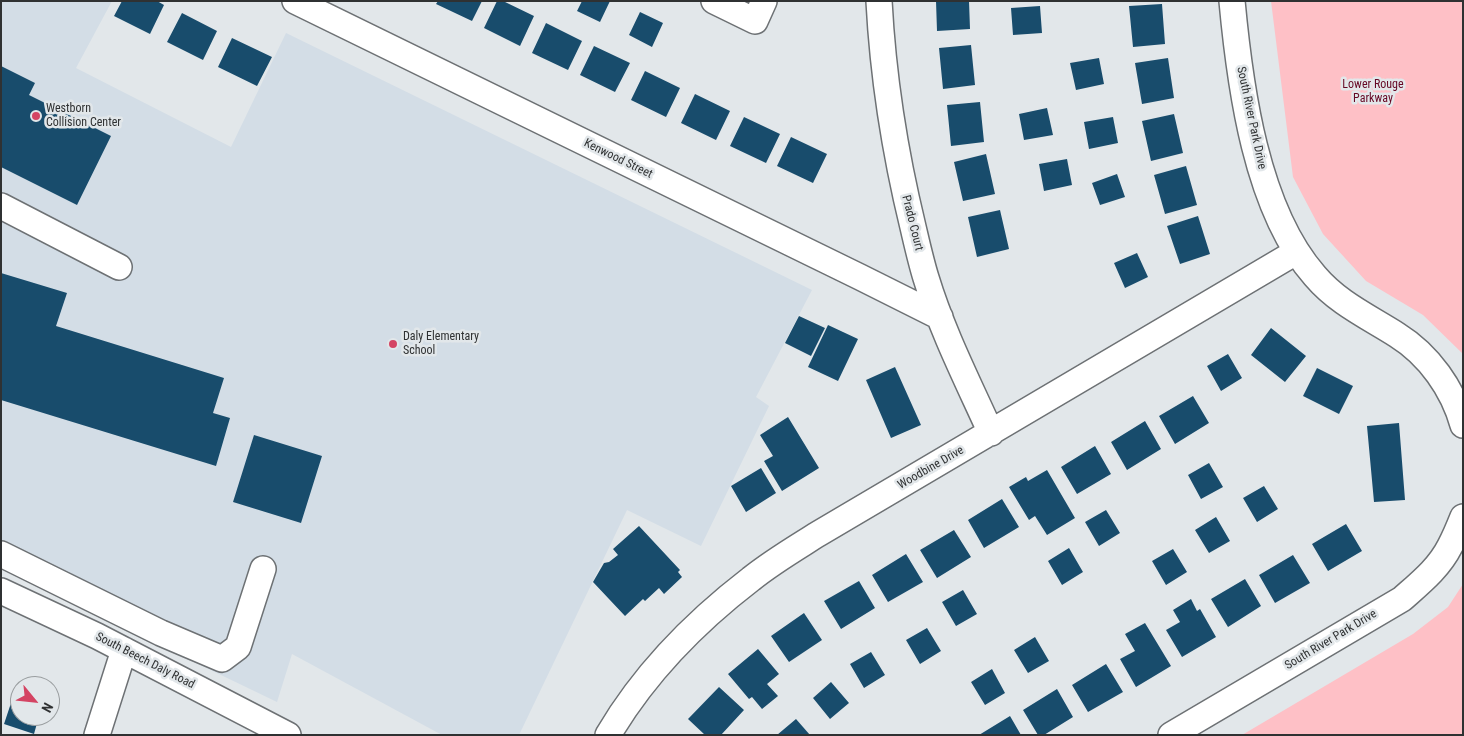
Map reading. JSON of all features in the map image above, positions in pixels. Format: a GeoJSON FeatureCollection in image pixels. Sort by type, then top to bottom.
{"type":"FeatureCollection","features":[{"type":"Feature","properties":{"kind":"street","name":"Kenwood Street"},"geometry":{"type":"LineString","coordinates":[[295,1],[860,277],[940,318]]}},
{"type":"Feature","properties":{"kind":"street"},"geometry":{"type":"LineString","coordinates":[[714,1],[755,21],[764,1]]}},
{"type":"Feature","properties":{"kind":"street","name":"Prado Court"},"geometry":{"type":"LineString","coordinates":[[879,1],[880,32],[893,128],[902,178],[926,278],[940,318],[991,433]]}},
{"type":"Feature","properties":{"kind":"street","name":"South River Park Drive"},"geometry":{"type":"LineString","coordinates":[[1232,1],[1244,94],[1259,162],[1279,219],[1296,252],[1315,277],[1337,298],[1362,316],[1399,336],[1419,352],[1437,372],[1451,395],[1463,424]]}},
{"type":"Feature","properties":{"kind":"street"},"geometry":{"type":"LineString","coordinates":[[1,206],[119,267]]}},
{"type":"Feature","properties":{"kind":"street","name":"Woodbine Drive"},"geometry":{"type":"LineString","coordinates":[[608,735],[619,716],[658,665],[703,619],[752,578],[818,534],[1296,252]]}},
{"type":"Feature","properties":{"kind":"street","name":"South River Park Drive"},"geometry":{"type":"LineString","coordinates":[[1171,735],[1402,599],[1427,578],[1440,563],[1450,547],[1463,517]]}},
{"type":"Feature","properties":{"kind":"street"},"geometry":{"type":"LineString","coordinates":[[1,554],[161,633],[222,659],[238,647],[263,569]]}},
{"type":"Feature","properties":{"kind":"street","name":"South Beech Daly Road"},"geometry":{"type":"LineString","coordinates":[[1,591],[124,650],[288,735]]}},
{"type":"Feature","properties":{"kind":"street"},"geometry":{"type":"LineString","coordinates":[[151,664],[161,633]]}},
{"type":"Feature","properties":{"kind":"street"},"geometry":{"type":"LineString","coordinates":[[97,735],[124,650]]}},
{"type":"Feature","properties":{"kind":"shaded area","name":"Daly Elementary School"},"geometry":{"type":"Polygon","coordinates":[[[1,1],[112,1],[76,68],[231,147],[286,33],[812,290],[756,397],[769,406],[701,546],[627,510],[519,735],[442,735],[292,654],[277,702],[1,569],[1,1]]]}},
{"type":"Feature","properties":{"kind":"green space","name":"Lower Rouge Parkway"},"geometry":{"type":"Polygon","coordinates":[[[1271,1],[1463,1],[1463,354],[1423,315],[1366,281],[1323,234],[1293,177],[1271,1]]]}},
{"type":"Feature","properties":{"kind":"green space"},"geometry":{"type":"Polygon","coordinates":[[[1463,584],[1463,735],[1242,735],[1413,634],[1448,607],[1463,584]]]}},
{"type":"Feature","properties":{"kind":"building"},"geometry":{"type":"Polygon","coordinates":[[[122,1],[157,1],[164,5],[150,34],[114,16],[122,1]]]}},
{"type":"Feature","properties":{"kind":"building"},"geometry":{"type":"Polygon","coordinates":[[[438,1],[482,1],[472,21],[436,4],[438,1]]]}},
{"type":"Feature","properties":{"kind":"building"},"geometry":{"type":"Polygon","coordinates":[[[497,1],[503,1],[534,16],[520,46],[484,28],[497,1]]]}},
{"type":"Feature","properties":{"kind":"building"},"geometry":{"type":"Polygon","coordinates":[[[582,1],[610,1],[600,22],[577,11],[582,1]]]}},
{"type":"Feature","properties":{"kind":"building"},"geometry":{"type":"Polygon","coordinates":[[[936,1],[969,1],[970,29],[937,31],[936,1]]]}},
{"type":"Feature","properties":{"kind":"building"},"geometry":{"type":"Polygon","coordinates":[[[1162,4],[1165,44],[1133,47],[1129,6],[1162,4]]]}},
{"type":"Feature","properties":{"kind":"building"},"geometry":{"type":"Polygon","coordinates":[[[1040,6],[1042,33],[1013,35],[1011,8],[1040,6]]]}},
{"type":"Feature","properties":{"kind":"building"},"geometry":{"type":"Polygon","coordinates":[[[640,12],[663,23],[652,47],[629,35],[640,12]]]}},
{"type":"Feature","properties":{"kind":"building"},"geometry":{"type":"Polygon","coordinates":[[[182,13],[217,31],[203,60],[167,42],[182,13]]]}},
{"type":"Feature","properties":{"kind":"building"},"geometry":{"type":"Polygon","coordinates":[[[546,23],[582,41],[568,70],[532,53],[546,23]]]}},
{"type":"Feature","properties":{"kind":"building"},"geometry":{"type":"Polygon","coordinates":[[[232,38],[272,57],[257,86],[218,67],[232,38]]]}},
{"type":"Feature","properties":{"kind":"building"},"geometry":{"type":"Polygon","coordinates":[[[971,45],[975,85],[943,89],[939,48],[971,45]]]}},
{"type":"Feature","properties":{"kind":"building"},"geometry":{"type":"Polygon","coordinates":[[[594,46],[630,63],[615,92],[580,75],[594,46]]]}},
{"type":"Feature","properties":{"kind":"building"},"geometry":{"type":"Polygon","coordinates":[[[1099,58],[1104,84],[1076,90],[1070,63],[1099,58]]]}},
{"type":"Feature","properties":{"kind":"building"},"geometry":{"type":"Polygon","coordinates":[[[1168,58],[1174,98],[1142,104],[1135,63],[1168,58]]]}},
{"type":"Feature","properties":{"kind":"building","name":"Westborn Collision Center"},"geometry":{"type":"Polygon","coordinates":[[[1,66],[35,83],[29,95],[111,136],[77,205],[1,167],[1,66]]]}},
{"type":"Feature","properties":{"kind":"building"},"geometry":{"type":"Polygon","coordinates":[[[645,71],[680,88],[666,117],[631,100],[645,71]]]}},
{"type":"Feature","properties":{"kind":"building"},"geometry":{"type":"Polygon","coordinates":[[[695,94],[730,111],[716,140],[681,123],[695,94]]]}},
{"type":"Feature","properties":{"kind":"building"},"geometry":{"type":"Polygon","coordinates":[[[980,102],[984,142],[951,146],[947,105],[980,102]]]}},
{"type":"Feature","properties":{"kind":"building"},"geometry":{"type":"Polygon","coordinates":[[[1047,108],[1053,135],[1024,140],[1019,114],[1047,108]]]}},
{"type":"Feature","properties":{"kind":"building"},"geometry":{"type":"Polygon","coordinates":[[[1174,114],[1183,153],[1151,161],[1142,121],[1174,114]]]}},
{"type":"Feature","properties":{"kind":"building"},"geometry":{"type":"Polygon","coordinates":[[[744,117],[780,134],[766,163],[730,146],[744,117]]]}},
{"type":"Feature","properties":{"kind":"building"},"geometry":{"type":"Polygon","coordinates":[[[1113,117],[1118,143],[1089,149],[1084,122],[1113,117]]]}},
{"type":"Feature","properties":{"kind":"building"},"geometry":{"type":"Polygon","coordinates":[[[791,137],[827,154],[813,183],[777,166],[791,137]]]}},
{"type":"Feature","properties":{"kind":"building"},"geometry":{"type":"Polygon","coordinates":[[[986,154],[995,194],[963,201],[954,162],[986,154]]]}},
{"type":"Feature","properties":{"kind":"building"},"geometry":{"type":"Polygon","coordinates":[[[1067,159],[1072,185],[1044,191],[1039,164],[1067,159]]]}},
{"type":"Feature","properties":{"kind":"building"},"geometry":{"type":"Polygon","coordinates":[[[1186,166],[1197,205],[1165,214],[1154,175],[1186,166]]]}},
{"type":"Feature","properties":{"kind":"building"},"geometry":{"type":"Polygon","coordinates":[[[1117,174],[1125,197],[1100,205],[1092,183],[1117,174]]]}},
{"type":"Feature","properties":{"kind":"building"},"geometry":{"type":"Polygon","coordinates":[[[1000,210],[1009,249],[977,257],[968,217],[1000,210]]]}},
{"type":"Feature","properties":{"kind":"building"},"geometry":{"type":"Polygon","coordinates":[[[1198,216],[1210,254],[1180,264],[1167,226],[1198,216]]]}},
{"type":"Feature","properties":{"kind":"building"},"geometry":{"type":"Polygon","coordinates":[[[1137,253],[1148,277],[1125,288],[1114,263],[1137,253]]]}},
{"type":"Feature","properties":{"kind":"building"},"geometry":{"type":"Polygon","coordinates":[[[1,273],[67,293],[56,326],[224,378],[213,413],[230,418],[216,466],[1,400],[1,273]]]}},
{"type":"Feature","properties":{"kind":"building"},"geometry":{"type":"Polygon","coordinates":[[[799,316],[825,328],[811,356],[785,343],[799,316]]]}},
{"type":"Feature","properties":{"kind":"building"},"geometry":{"type":"Polygon","coordinates":[[[828,325],[858,339],[838,381],[808,367],[828,325]]]}},
{"type":"Feature","properties":{"kind":"building"},"geometry":{"type":"Polygon","coordinates":[[[1271,328],[1306,356],[1285,382],[1251,355],[1271,328]]]}},
{"type":"Feature","properties":{"kind":"building"},"geometry":{"type":"Polygon","coordinates":[[[1228,354],[1242,378],[1221,391],[1207,366],[1228,354]]]}},
{"type":"Feature","properties":{"kind":"building"},"geometry":{"type":"Polygon","coordinates":[[[895,367],[921,425],[891,438],[866,380],[895,367]]]}},
{"type":"Feature","properties":{"kind":"building"},"geometry":{"type":"Polygon","coordinates":[[[1317,368],[1353,386],[1339,414],[1303,396],[1317,368]]]}},
{"type":"Feature","properties":{"kind":"building"},"geometry":{"type":"Polygon","coordinates":[[[1193,396],[1209,423],[1175,444],[1159,416],[1193,396]]]}},
{"type":"Feature","properties":{"kind":"building"},"geometry":{"type":"Polygon","coordinates":[[[788,417],[819,468],[782,491],[764,461],[773,456],[760,435],[788,417]]]}},
{"type":"Feature","properties":{"kind":"building"},"geometry":{"type":"Polygon","coordinates":[[[1145,421],[1161,449],[1127,470],[1111,442],[1145,421]]]}},
{"type":"Feature","properties":{"kind":"building"},"geometry":{"type":"Polygon","coordinates":[[[1399,423],[1405,500],[1374,502],[1367,426],[1399,423]]]}},
{"type":"Feature","properties":{"kind":"building"},"geometry":{"type":"Polygon","coordinates":[[[254,435],[322,456],[301,523],[233,502],[254,435]]]}},
{"type":"Feature","properties":{"kind":"building"},"geometry":{"type":"Polygon","coordinates":[[[1095,446],[1111,474],[1077,494],[1061,467],[1095,446]]]}},
{"type":"Feature","properties":{"kind":"building"},"geometry":{"type":"Polygon","coordinates":[[[1209,463],[1223,487],[1201,499],[1188,475],[1209,463]]]}},
{"type":"Feature","properties":{"kind":"building"},"geometry":{"type":"Polygon","coordinates":[[[761,468],[776,493],[746,512],[731,486],[761,468]]]}},
{"type":"Feature","properties":{"kind":"building"},"geometry":{"type":"Polygon","coordinates":[[[1047,470],[1075,518],[1047,535],[1035,516],[1029,520],[1009,487],[1026,477],[1028,481],[1047,470]]]}},
{"type":"Feature","properties":{"kind":"building"},"geometry":{"type":"Polygon","coordinates":[[[1264,486],[1278,509],[1257,522],[1243,498],[1264,486]]]}},
{"type":"Feature","properties":{"kind":"building"},"geometry":{"type":"Polygon","coordinates":[[[1002,499],[1019,527],[984,548],[968,520],[1002,499]]]}},
{"type":"Feature","properties":{"kind":"building"},"geometry":{"type":"Polygon","coordinates":[[[1106,510],[1120,533],[1099,546],[1085,522],[1106,510]]]}},
{"type":"Feature","properties":{"kind":"building"},"geometry":{"type":"Polygon","coordinates":[[[1216,517],[1230,541],[1209,553],[1195,530],[1216,517]]]}},
{"type":"Feature","properties":{"kind":"building"},"geometry":{"type":"Polygon","coordinates":[[[1346,524],[1362,551],[1328,571],[1312,544],[1346,524]]]}},
{"type":"Feature","properties":{"kind":"building"},"geometry":{"type":"Polygon","coordinates":[[[639,526],[680,570],[678,572],[682,577],[664,594],[659,588],[645,601],[643,599],[625,616],[593,582],[604,563],[609,562],[618,555],[613,549],[639,526]]]}},
{"type":"Feature","properties":{"kind":"building"},"geometry":{"type":"Polygon","coordinates":[[[954,530],[971,557],[937,578],[920,550],[954,530]]]}},
{"type":"Feature","properties":{"kind":"building"},"geometry":{"type":"Polygon","coordinates":[[[1069,548],[1083,572],[1062,585],[1048,561],[1069,548]]]}},
{"type":"Feature","properties":{"kind":"building"},"geometry":{"type":"Polygon","coordinates":[[[1173,549],[1187,572],[1166,585],[1152,561],[1173,549]]]}},
{"type":"Feature","properties":{"kind":"building"},"geometry":{"type":"Polygon","coordinates":[[[906,554],[923,582],[888,602],[872,575],[906,554]]]}},
{"type":"Feature","properties":{"kind":"building"},"geometry":{"type":"Polygon","coordinates":[[[1293,555],[1310,583],[1275,603],[1259,575],[1293,555]]]}},
{"type":"Feature","properties":{"kind":"building"},"geometry":{"type":"Polygon","coordinates":[[[1245,579],[1261,606],[1228,627],[1211,599],[1245,579]]]}},
{"type":"Feature","properties":{"kind":"building"},"geometry":{"type":"Polygon","coordinates":[[[859,581],[875,608],[841,629],[824,601],[859,581]]]}},
{"type":"Feature","properties":{"kind":"building"},"geometry":{"type":"Polygon","coordinates":[[[963,590],[977,614],[956,626],[942,602],[963,590]]]}},
{"type":"Feature","properties":{"kind":"building"},"geometry":{"type":"Polygon","coordinates":[[[1191,599],[1197,611],[1200,609],[1216,637],[1182,657],[1166,630],[1180,622],[1173,610],[1191,599]]]}},
{"type":"Feature","properties":{"kind":"building"},"geometry":{"type":"Polygon","coordinates":[[[804,613],[822,640],[789,662],[771,636],[804,613]]]}},
{"type":"Feature","properties":{"kind":"building"},"geometry":{"type":"Polygon","coordinates":[[[1145,623],[1171,666],[1136,687],[1120,659],[1135,651],[1125,634],[1145,623]]]}},
{"type":"Feature","properties":{"kind":"building"},"geometry":{"type":"Polygon","coordinates":[[[927,628],[941,651],[920,664],[906,640],[927,628]]]}},
{"type":"Feature","properties":{"kind":"building"},"geometry":{"type":"Polygon","coordinates":[[[1035,637],[1049,661],[1028,673],[1014,650],[1035,637]]]}},
{"type":"Feature","properties":{"kind":"building"},"geometry":{"type":"Polygon","coordinates":[[[758,649],[779,674],[767,684],[778,696],[762,709],[752,697],[749,699],[728,674],[758,649]]]}},
{"type":"Feature","properties":{"kind":"building"},"geometry":{"type":"Polygon","coordinates":[[[871,652],[885,675],[864,688],[850,664],[871,652]]]}},
{"type":"Feature","properties":{"kind":"building"},"geometry":{"type":"Polygon","coordinates":[[[1106,664],[1123,692],[1088,712],[1072,685],[1106,664]]]}},
{"type":"Feature","properties":{"kind":"building"},"geometry":{"type":"Polygon","coordinates":[[[992,669],[1005,693],[985,705],[971,682],[992,669]]]}},
{"type":"Feature","properties":{"kind":"building"},"geometry":{"type":"Polygon","coordinates":[[[831,682],[849,703],[830,719],[813,698],[831,682]]]}},
{"type":"Feature","properties":{"kind":"building"},"geometry":{"type":"Polygon","coordinates":[[[719,687],[744,710],[721,735],[705,735],[688,719],[719,687]]]}},
{"type":"Feature","properties":{"kind":"building"},"geometry":{"type":"Polygon","coordinates":[[[1057,689],[1073,717],[1044,735],[1038,735],[1023,710],[1057,689]]]}},
{"type":"Feature","properties":{"kind":"building"},"geometry":{"type":"Polygon","coordinates":[[[10,706],[10,726],[4,724],[10,706]]]}},
{"type":"Feature","properties":{"kind":"building"},"geometry":{"type":"Polygon","coordinates":[[[1010,716],[1021,735],[979,735],[1010,716]]]}},
{"type":"Feature","properties":{"kind":"building"},"geometry":{"type":"Polygon","coordinates":[[[796,719],[810,735],[777,735],[796,719]]]}},
{"type":"Feature","properties":{"kind":"building"},"geometry":{"type":"Polygon","coordinates":[[[10,726],[36,726],[34,734],[10,726]]]}},
{"type":"Feature","properties":{"kind":"place","name":"Westborn Collision Center"},"geometry":{"type":"Point","coordinates":[36,116]}},
{"type":"Feature","properties":{"kind":"place","name":"Daly Elementary School"},"geometry":{"type":"Point","coordinates":[393,344]}}]}
